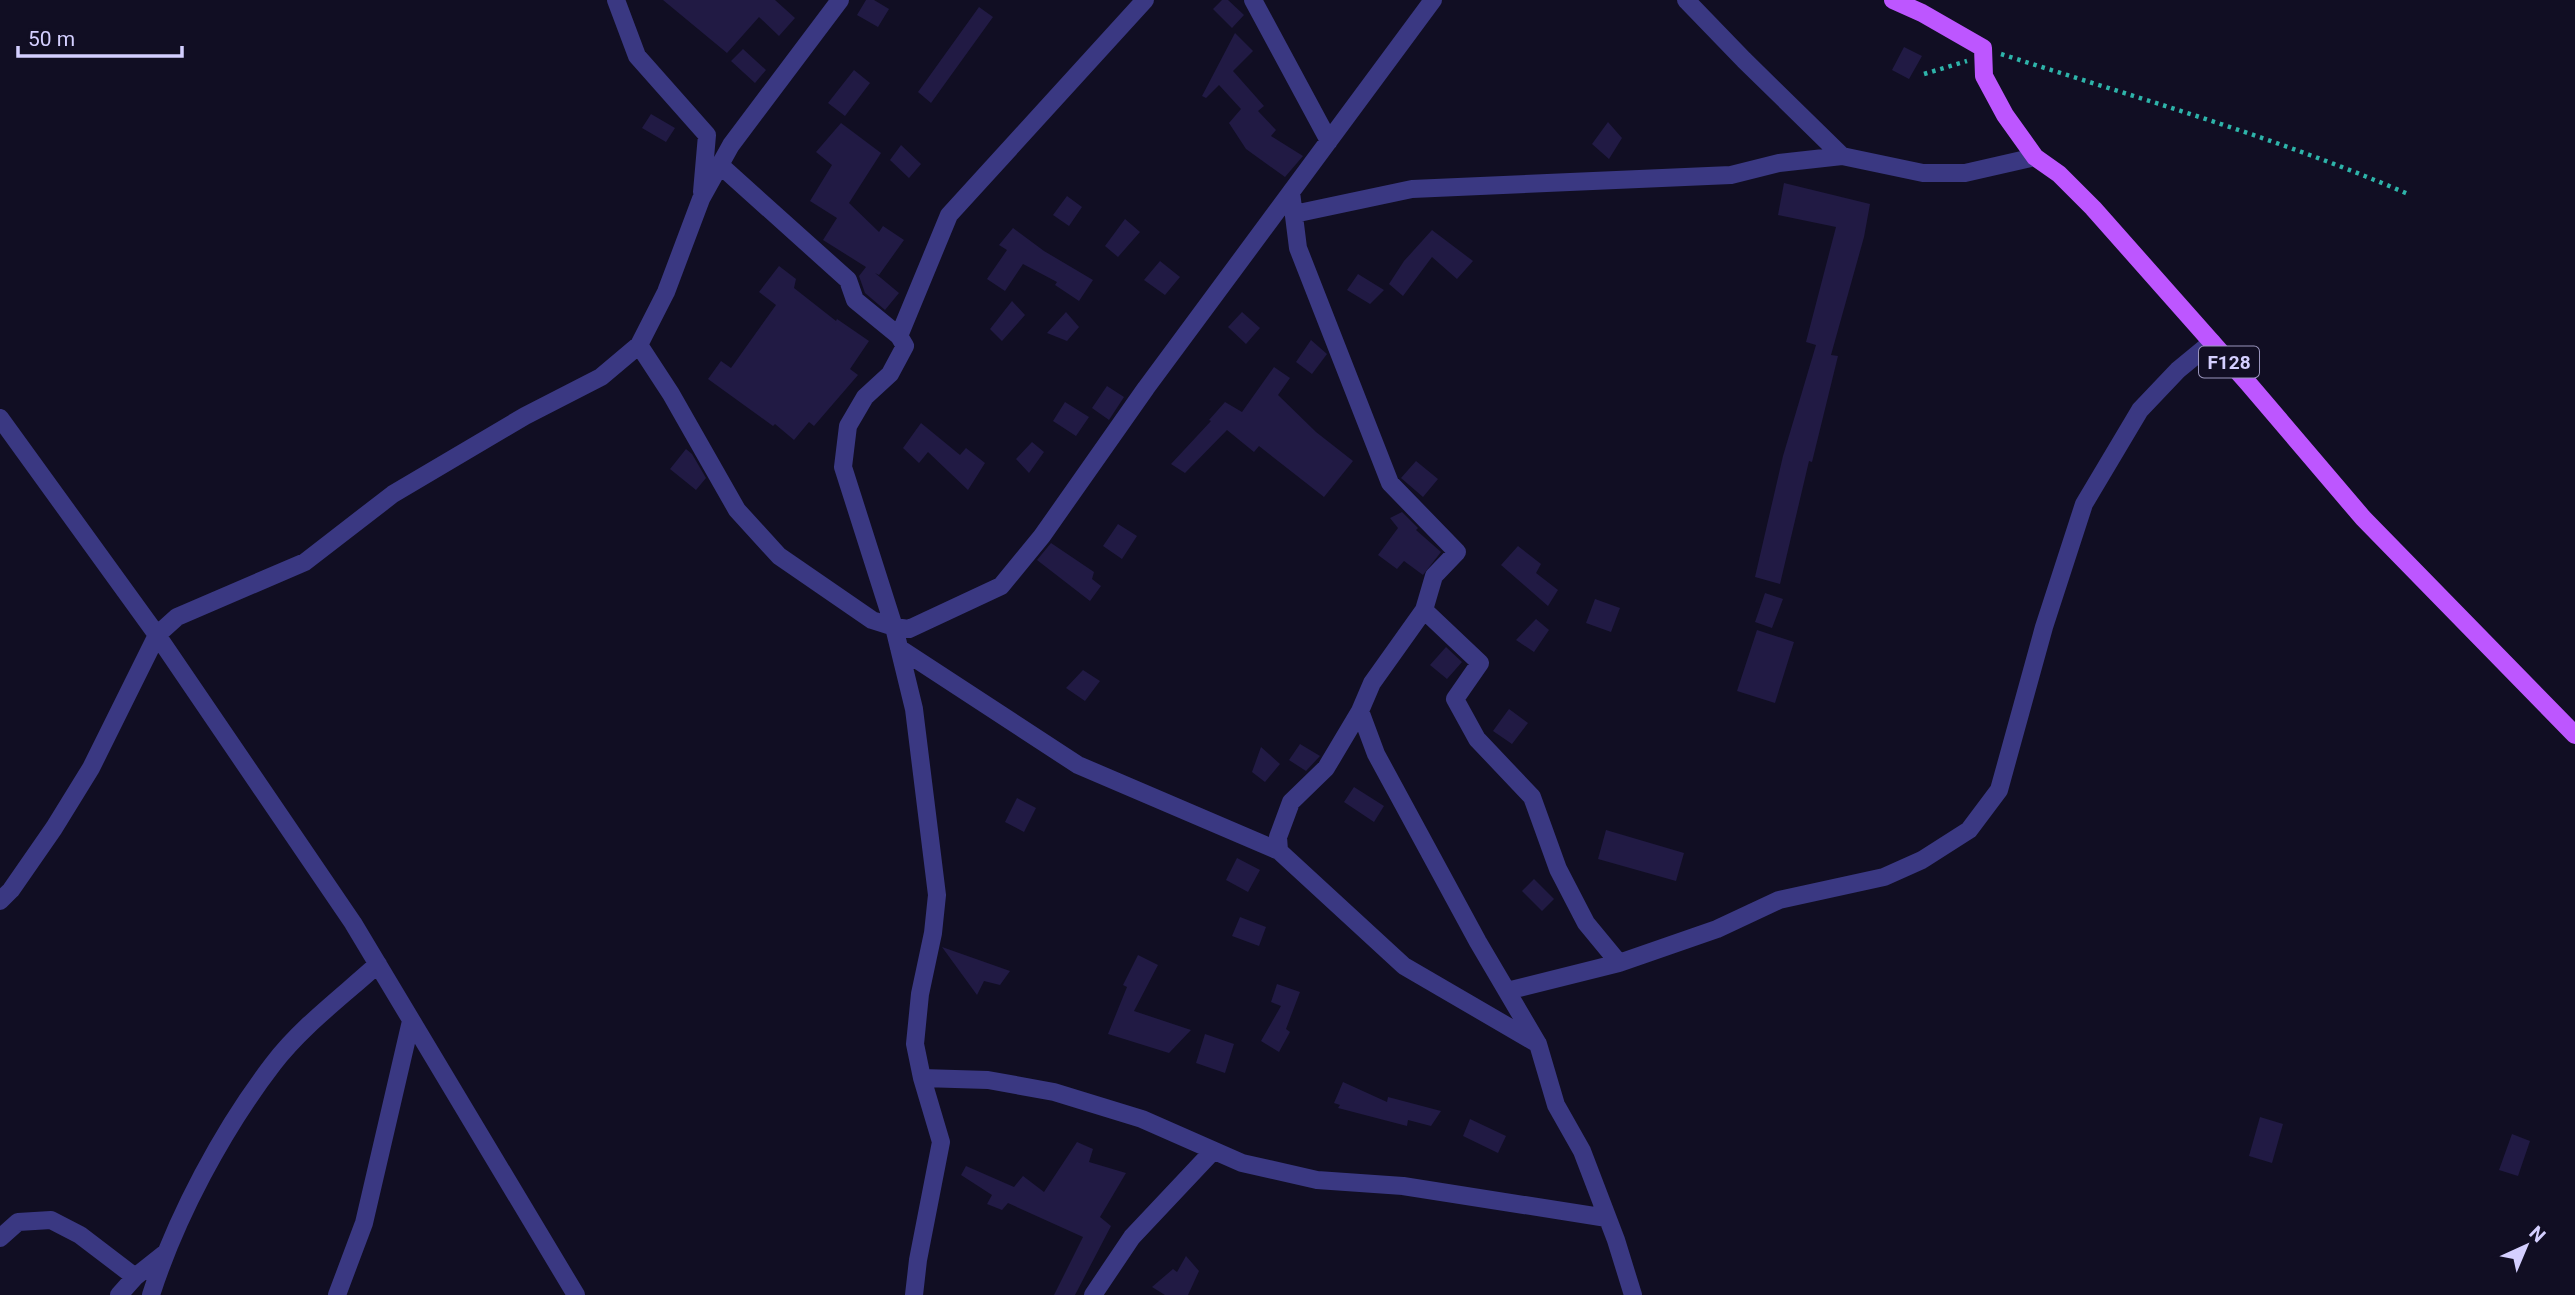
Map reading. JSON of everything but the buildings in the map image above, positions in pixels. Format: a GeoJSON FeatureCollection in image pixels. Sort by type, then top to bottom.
{"type":"FeatureCollection","features":[{"type":"Feature","properties":{"kind":"main road"},"geometry":{"type":"LineString","coordinates":[[1893,0],[1922,13],[1983,48]]}},
{"type":"Feature","properties":{"kind":"main road","name":"F128"},"geometry":{"type":"LineString","coordinates":[[1983,48],[1984,76],[2005,116],[2035,157],[2059,174],[2093,208],[2363,518],[2575,735]]}},
{"type":"Feature","properties":{"kind":"street"},"geometry":{"type":"LineString","coordinates":[[616,0],[637,56],[707,135],[701,199]]}},
{"type":"Feature","properties":{"kind":"street"},"geometry":{"type":"LineString","coordinates":[[0,901],[11,890],[54,828],[91,768],[157,635],[177,617],[305,562],[393,494],[524,416],[601,377],[639,345],[666,292],[701,199],[731,145],[840,0]]}},
{"type":"Feature","properties":{"kind":"street"},"geometry":{"type":"LineString","coordinates":[[899,336],[949,215],[1145,0]]}},
{"type":"Feature","properties":{"kind":"street"},"geometry":{"type":"LineString","coordinates":[[1253,0],[1329,141]]}},
{"type":"Feature","properties":{"kind":"street"},"geometry":{"type":"LineString","coordinates":[[639,345],[671,394],[737,510],[779,556],[872,620],[909,629],[1001,586],[1042,536],[1146,388],[1433,0]]}},
{"type":"Feature","properties":{"kind":"street"},"geometry":{"type":"LineString","coordinates":[[1686,0],[1842,156]]}},
{"type":"Feature","properties":{"kind":"street"},"geometry":{"type":"LineString","coordinates":[[1294,214],[1412,189],[1731,175],[1779,163],[1842,156],[1923,173],[1965,173],[2035,157]]}},
{"type":"Feature","properties":{"kind":"street"},"geometry":{"type":"LineString","coordinates":[[720,166],[848,280],[855,300],[899,336],[905,346],[890,374],[866,397],[848,426],[843,467],[894,627],[914,709],[937,895],[933,933],[920,994],[915,1044],[941,1142],[914,1295]]}},
{"type":"Feature","properties":{"kind":"street"},"geometry":{"type":"LineString","coordinates":[[1279,850],[1278,837],[1291,802],[1325,768],[1360,711],[1372,683],[1424,610],[1434,576],[1457,552],[1390,483],[1298,248],[1291,192]]}},
{"type":"Feature","properties":{"kind":"street"},"geometry":{"type":"LineString","coordinates":[[1507,991],[1619,963],[1717,929],[1779,900],[1884,877],[1922,860],[1969,830],[1999,789],[2044,627],[2084,504],[2140,410],[2178,370],[2212,342]]}},
{"type":"Feature","properties":{"kind":"street"},"geometry":{"type":"LineString","coordinates":[[0,418],[157,635],[353,923],[576,1295]]}},
{"type":"Feature","properties":{"kind":"street"},"geometry":{"type":"LineString","coordinates":[[1424,610],[1480,663],[1455,699],[1476,739],[1532,797],[1558,869],[1586,923],[1619,963]]}},
{"type":"Feature","properties":{"kind":"street"},"geometry":{"type":"LineString","coordinates":[[899,648],[1078,765],[1279,850],[1404,966],[1538,1044]]}},
{"type":"Feature","properties":{"kind":"street"},"geometry":{"type":"LineString","coordinates":[[1360,711],[1376,754],[1538,1044],[1556,1105],[1582,1151],[1633,1295]]}},
{"type":"Feature","properties":{"kind":"street"},"geometry":{"type":"LineString","coordinates":[[151,1295],[164,1254],[223,1139],[274,1063],[316,1019],[378,964]]}},
{"type":"Feature","properties":{"kind":"street"},"geometry":{"type":"LineString","coordinates":[[337,1295],[364,1223],[411,1021]]}},
{"type":"Feature","properties":{"kind":"street"},"geometry":{"type":"LineString","coordinates":[[922,1078],[988,1080],[1054,1092],[1142,1119],[1242,1163],[1317,1180],[1403,1186],[1607,1218]]}},
{"type":"Feature","properties":{"kind":"street"},"geometry":{"type":"LineString","coordinates":[[1093,1295],[1132,1237],[1213,1151]]}},
{"type":"Feature","properties":{"kind":"street"},"geometry":{"type":"LineString","coordinates":[[0,1238],[18,1222],[51,1220],[80,1235],[135,1277]]}},
{"type":"Feature","properties":{"kind":"street"},"geometry":{"type":"LineString","coordinates":[[119,1295],[135,1277],[164,1254]]}},
{"type":"Feature","properties":{"kind":"path"},"geometry":{"type":"LineString","coordinates":[[1924,75],[1966,62],[1983,48],[2156,102],[2353,170],[2408,194]]}}]}
